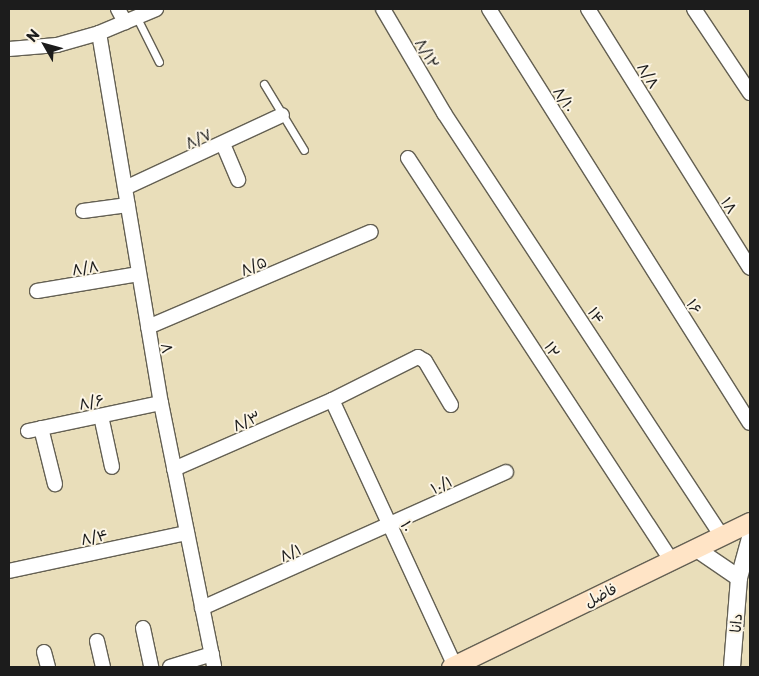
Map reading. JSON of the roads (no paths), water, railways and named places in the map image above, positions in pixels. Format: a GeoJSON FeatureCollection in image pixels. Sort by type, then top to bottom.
{"type":"FeatureCollection","features":[{"type":"Feature","properties":{"kind":"main road","name":"فاضل"},"geometry":{"type":"LineString","coordinates":[[457,667],[670,559],[750,522]]}},
{"type":"Feature","properties":{"kind":"street"},"geometry":{"type":"LineString","coordinates":[[118,9],[131,20]]}},
{"type":"Feature","properties":{"kind":"street"},"geometry":{"type":"LineString","coordinates":[[9,49],[57,45],[99,33],[156,9]]}},
{"type":"Feature","properties":{"kind":"street","name":"۸/۱۲"},"geometry":{"type":"LineString","coordinates":[[383,9],[444,113]]}},
{"type":"Feature","properties":{"kind":"street","name":"۸/۱۰"},"geometry":{"type":"LineString","coordinates":[[489,9],[613,206]]}},
{"type":"Feature","properties":{"kind":"street","name":"۸/۸"},"geometry":{"type":"LineString","coordinates":[[588,9],[682,159]]}},
{"type":"Feature","properties":{"kind":"street"},"geometry":{"type":"LineString","coordinates":[[694,9],[750,93]]}},
{"type":"Feature","properties":{"kind":"street","name":"۸"},"geometry":{"type":"LineString","coordinates":[[99,33],[161,403],[213,661]]}},
{"type":"Feature","properties":{"kind":"street","name":"۱۴"},"geometry":{"type":"LineString","coordinates":[[444,113],[722,535]]}},
{"type":"Feature","properties":{"kind":"street","name":"۸/۷"},"geometry":{"type":"LineString","coordinates":[[125,188],[282,115]]}},
{"type":"Feature","properties":{"kind":"street"},"geometry":{"type":"LineString","coordinates":[[223,144],[238,180]]}},
{"type":"Feature","properties":{"kind":"street","name":"۱۲"},"geometry":{"type":"LineString","coordinates":[[408,158],[670,559]]}},
{"type":"Feature","properties":{"kind":"street","name":"۱۸"},"geometry":{"type":"LineString","coordinates":[[682,159],[750,268]]}},
{"type":"Feature","properties":{"kind":"street"},"geometry":{"type":"LineString","coordinates":[[83,212],[128,205]]}},
{"type":"Feature","properties":{"kind":"street","name":"۱۶"},"geometry":{"type":"LineString","coordinates":[[613,206],[750,423]]}},
{"type":"Feature","properties":{"kind":"street","name":"۸/۵"},"geometry":{"type":"LineString","coordinates":[[148,327],[371,232]]}},
{"type":"Feature","properties":{"kind":"street","name":"۸/۸"},"geometry":{"type":"LineString","coordinates":[[37,291],[139,274]]}},
{"type":"Feature","properties":{"kind":"street","name":"۸/۳"},"geometry":{"type":"LineString","coordinates":[[174,469],[332,400],[422,357],[451,405]]}},
{"type":"Feature","properties":{"kind":"street","name":"۱۰"},"geometry":{"type":"LineString","coordinates":[[332,400],[457,667]]}},
{"type":"Feature","properties":{"kind":"street","name":"۸/۶"},"geometry":{"type":"LineString","coordinates":[[55,484],[35,429],[161,403]]}},
{"type":"Feature","properties":{"kind":"street"},"geometry":{"type":"LineString","coordinates":[[101,416],[112,467]]}},
{"type":"Feature","properties":{"kind":"street","name":"۱۰/۱"},"geometry":{"type":"LineString","coordinates":[[390,526],[506,472]]}},
{"type":"Feature","properties":{"kind":"street","name":"۸/۱"},"geometry":{"type":"LineString","coordinates":[[202,608],[390,526]]}},
{"type":"Feature","properties":{"kind":"street","name":"۸/۴"},"geometry":{"type":"LineString","coordinates":[[9,571],[187,533]]}},
{"type":"Feature","properties":{"kind":"street","name":"دانا"},"geometry":{"type":"LineString","coordinates":[[732,667],[738,578],[750,538]]}},
{"type":"Feature","properties":{"kind":"street"},"geometry":{"type":"LineString","coordinates":[[695,548],[738,578]]}},
{"type":"Feature","properties":{"kind":"street"},"geometry":{"type":"LineString","coordinates":[[143,628],[151,667]]}},
{"type":"Feature","properties":{"kind":"street"},"geometry":{"type":"LineString","coordinates":[[96,641],[103,667]]}},
{"type":"Feature","properties":{"kind":"street"},"geometry":{"type":"LineString","coordinates":[[44,652],[48,667]]}},
{"type":"Feature","properties":{"kind":"street"},"geometry":{"type":"LineString","coordinates":[[170,667],[213,661]]}},
{"type":"Feature","properties":{"kind":"lane"},"geometry":{"type":"LineString","coordinates":[[131,20],[159,62]]}},
{"type":"Feature","properties":{"kind":"lane"},"geometry":{"type":"LineString","coordinates":[[264,84],[304,150]]}}]}
